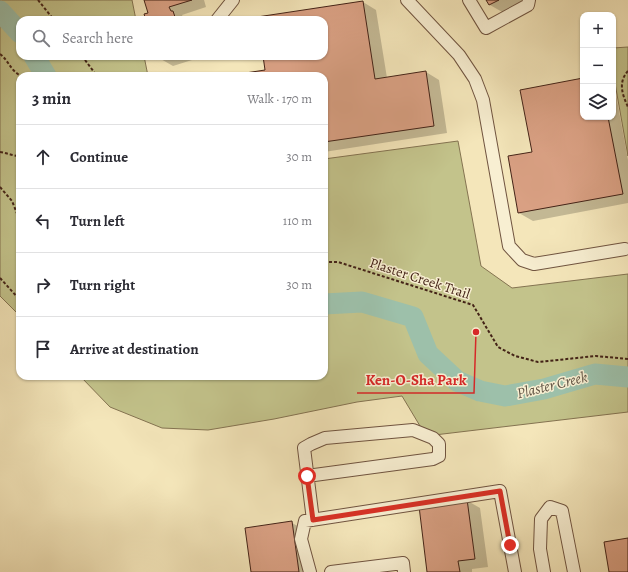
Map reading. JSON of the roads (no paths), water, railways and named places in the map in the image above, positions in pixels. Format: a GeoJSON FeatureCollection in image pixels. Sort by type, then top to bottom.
{"type":"FeatureCollection","features":[{"type":"Feature","properties":{"kind":"lane"},"geometry":{"type":"LineString","coordinates":[[220,16],[232,0]]}},
{"type":"Feature","properties":{"kind":"lane"},"geometry":{"type":"LineString","coordinates":[[407,0],[459,55],[475,79],[483,100],[509,246],[522,260],[534,264],[625,249]]}},
{"type":"Feature","properties":{"kind":"lane"},"geometry":{"type":"LineString","coordinates":[[469,0],[486,28],[528,5],[529,0]]}},
{"type":"Feature","properties":{"kind":"lane"},"geometry":{"type":"LineString","coordinates":[[307,476],[432,459],[439,456],[440,444],[433,438],[413,430],[325,438],[304,448],[307,476],[313,520]]}},
{"type":"Feature","properties":{"kind":"lane"},"geometry":{"type":"LineString","coordinates":[[310,572],[301,539],[305,521],[500,491],[516,572]]}},
{"type":"Feature","properties":{"kind":"lane"},"geometry":{"type":"LineString","coordinates":[[544,572],[540,549],[542,518],[550,507],[562,511],[574,572]]}},
{"type":"Feature","properties":{"kind":"lane"},"geometry":{"type":"LineString","coordinates":[[331,572],[403,563],[404,572]]}},
{"type":"Feature","properties":{"kind":"waterway","name":"Plaster Creek"},"geometry":{"type":"LineString","coordinates":[[0,11],[16,29]]}},
{"type":"Feature","properties":{"kind":"waterway","name":"Plaster Creek"},"geometry":{"type":"LineString","coordinates":[[36,60],[44,72]]}},
{"type":"Feature","properties":{"kind":"waterway","name":"Plaster Creek"},"geometry":{"type":"LineString","coordinates":[[328,304],[362,302],[413,317],[428,354],[457,381],[480,391],[505,396],[544,389],[595,374],[628,377]]}},
{"type":"Feature","properties":{"kind":"place","name":"Ken-O-Sha Park"},"geometry":{"type":"Point","coordinates":[476,332]}}]}
